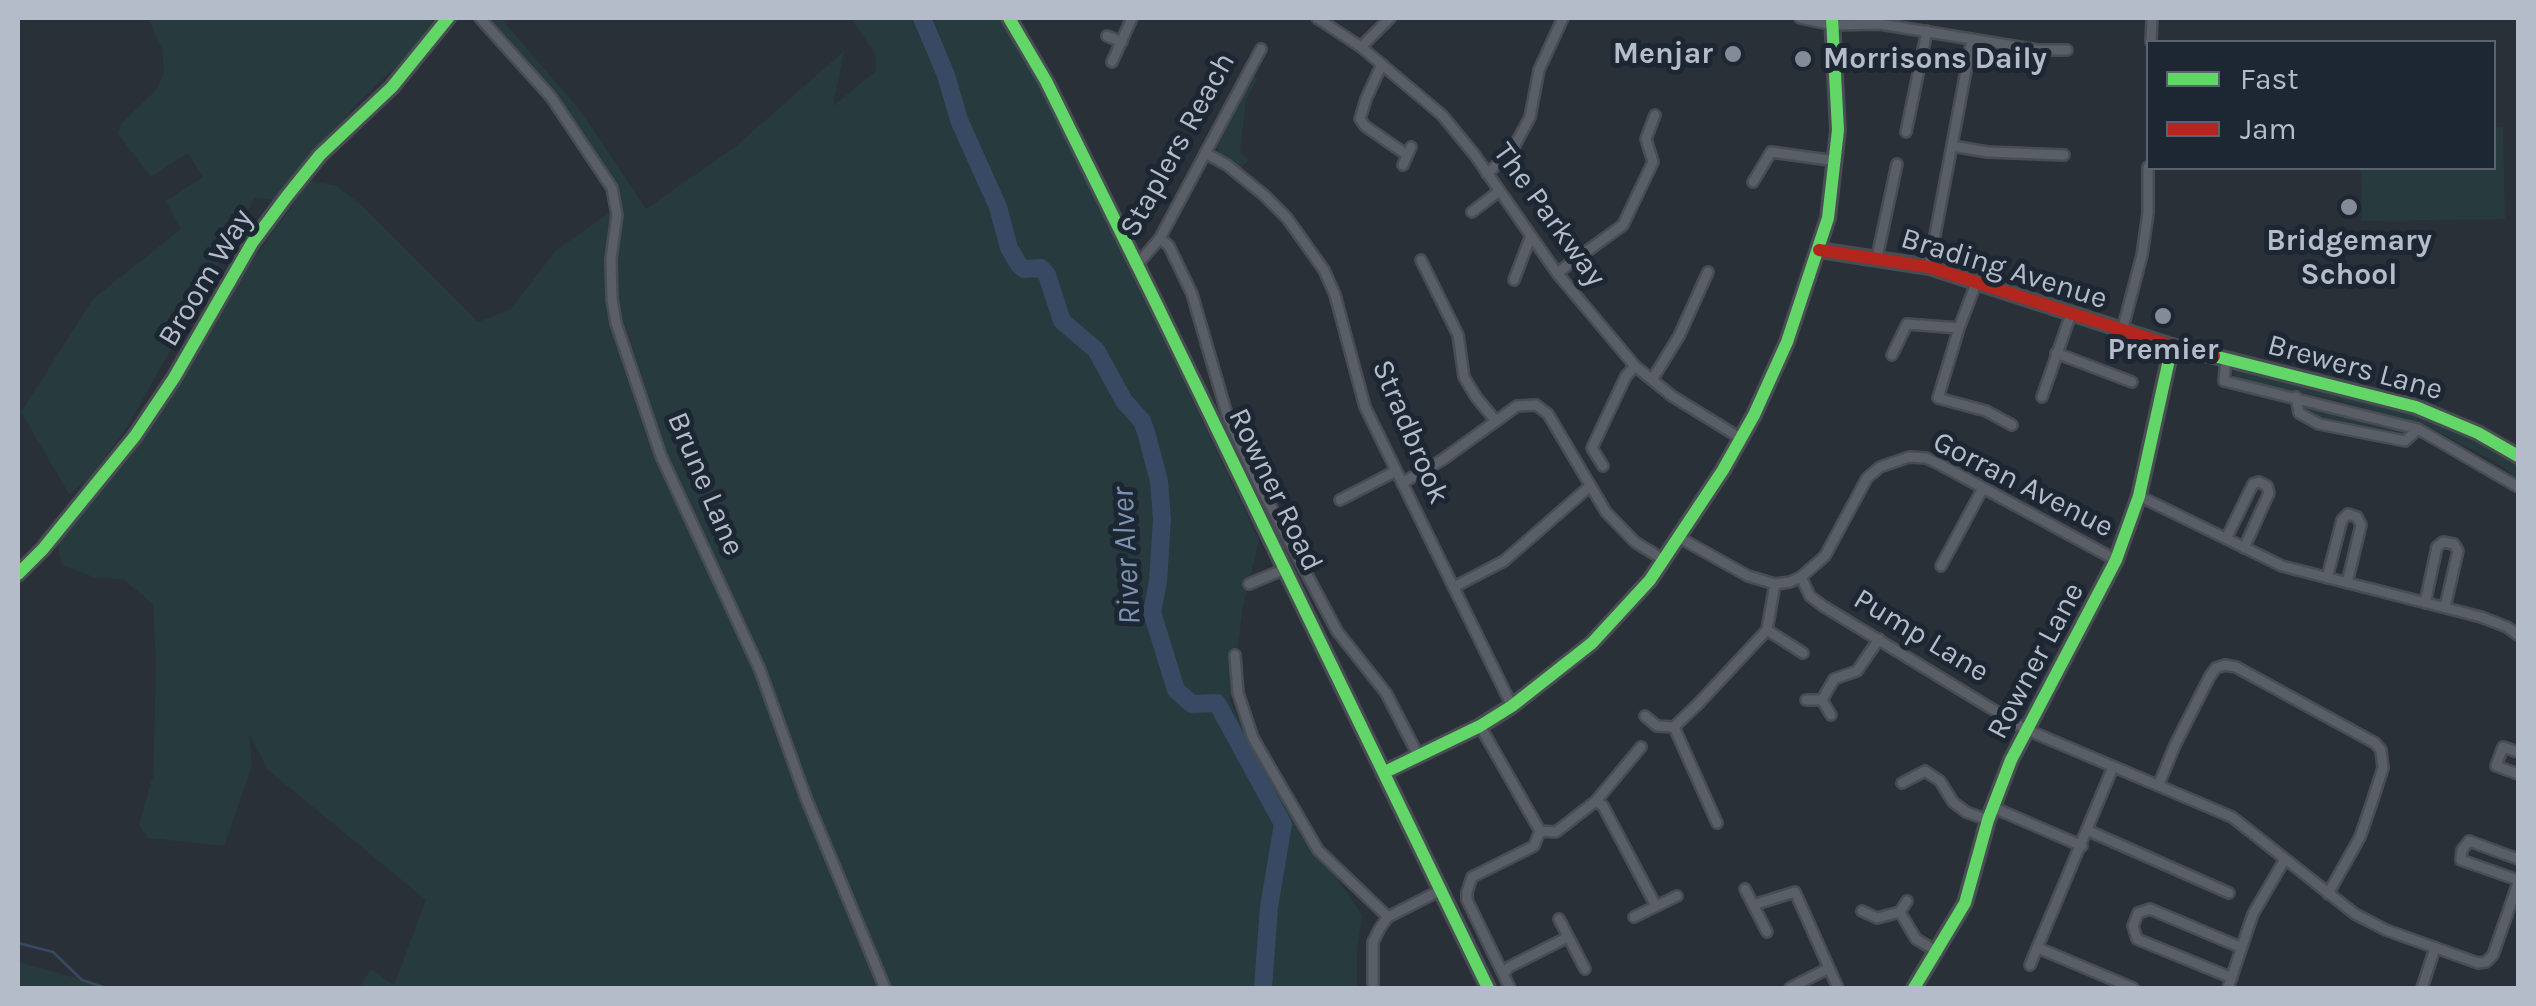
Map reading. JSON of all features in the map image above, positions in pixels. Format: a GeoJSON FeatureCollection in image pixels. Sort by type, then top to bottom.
{"type":"FeatureCollection","features":[{"type":"Feature","properties":{"kind":"street","name":"Broom Way"},"geometry":{"type":"LineString","coordinates":[[18,574],[54,537],[135,436],[183,364],[252,243],[287,196],[320,155],[392,87],[448,18]]}},
{"type":"Feature","properties":{"kind":"street","name":"Brune Lane"},"geometry":{"type":"LineString","coordinates":[[480,18],[551,97],[612,188],[616,215],[612,298],[616,323],[661,456],[760,670],[806,798],[886,988]]}},
{"type":"Feature","properties":{"kind":"street","name":"Rowner Road"},"geometry":{"type":"LineString","coordinates":[[1008,18],[1046,81],[1488,988]]}},
{"type":"Feature","properties":{"kind":"street"},"geometry":{"type":"LineString","coordinates":[[1112,62],[1132,18]]}},
{"type":"Feature","properties":{"kind":"street","name":"The Parkway"},"geometry":{"type":"LineString","coordinates":[[1317,18],[1361,47],[1442,116],[1530,238],[1635,366],[1742,439]]}},
{"type":"Feature","properties":{"kind":"street"},"geometry":{"type":"LineString","coordinates":[[1361,47],[1390,18]]}},
{"type":"Feature","properties":{"kind":"street"},"geometry":{"type":"LineString","coordinates":[[1487,174],[1513,149],[1530,117],[1540,70],[1563,18]]}},
{"type":"Feature","properties":{"kind":"street"},"geometry":{"type":"LineString","coordinates":[[1800,18],[1880,24],[2038,50],[2067,50]]}},
{"type":"Feature","properties":{"kind":"street"},"geometry":{"type":"LineString","coordinates":[[1385,772],[1512,706],[1592,642],[1629,605],[1664,560],[1742,439],[1788,342],[1830,204],[1836,161],[1838,89],[1832,21]]}},
{"type":"Feature","properties":{"kind":"street"},"geometry":{"type":"LineString","coordinates":[[1906,132],[1927,31]]}},
{"type":"Feature","properties":{"kind":"street"},"geometry":{"type":"LineString","coordinates":[[1107,36],[1122,42]]}},
{"type":"Feature","properties":{"kind":"street"},"geometry":{"type":"LineString","coordinates":[[1930,266],[1972,39]]}},
{"type":"Feature","properties":{"kind":"street","name":"Staplers Reach"},"geometry":{"type":"LineString","coordinates":[[1137,265],[1160,238],[1261,48]]}},
{"type":"Feature","properties":{"kind":"street"},"geometry":{"type":"LineString","coordinates":[[1382,64],[1360,119],[1407,155]]}},
{"type":"Feature","properties":{"kind":"street"},"geometry":{"type":"LineString","coordinates":[[1557,272],[1623,225],[1653,162],[1646,138],[1656,115]]}},
{"type":"Feature","properties":{"kind":"street"},"geometry":{"type":"LineString","coordinates":[[1952,146],[1988,152],[2064,155]]}},
{"type":"Feature","properties":{"kind":"street"},"geometry":{"type":"LineString","coordinates":[[1753,182],[1770,152],[1836,161]]}},
{"type":"Feature","properties":{"kind":"street","name":"Stradbrook"},"geometry":{"type":"LineString","coordinates":[[1205,154],[1226,164],[1264,194],[1287,218],[1324,270],[1339,308],[1365,407],[1512,706]]}},
{"type":"Feature","properties":{"kind":"street"},"geometry":{"type":"LineString","coordinates":[[1877,257],[1897,164]]}},
{"type":"Feature","properties":{"kind":"street"},"geometry":{"type":"LineString","coordinates":[[2122,331],[2142,255],[2148,214],[2148,170]]}},
{"type":"Feature","properties":{"kind":"street"},"geometry":{"type":"LineString","coordinates":[[1472,212],[1499,191]]}},
{"type":"Feature","properties":{"kind":"street"},"geometry":{"type":"LineString","coordinates":[[1160,238],[1169,246],[1192,294],[1228,418],[1259,484],[1337,631],[1386,693],[1418,755]]}},
{"type":"Feature","properties":{"kind":"street"},"geometry":{"type":"LineString","coordinates":[[1514,280],[1530,238]]}},
{"type":"Feature","properties":{"kind":"street","name":"Brading Avenue"},"geometry":{"type":"LineString","coordinates":[[1819,250],[1930,266],[2172,346]]}},
{"type":"Feature","properties":{"kind":"street"},"geometry":{"type":"LineString","coordinates":[[1420,260],[1458,335],[1464,376],[1496,421]]}},
{"type":"Feature","properties":{"kind":"street"},"geometry":{"type":"LineString","coordinates":[[1652,380],[1679,336],[1708,272]]}},
{"type":"Feature","properties":{"kind":"street"},"geometry":{"type":"LineString","coordinates":[[1977,280],[1938,398],[1986,411],[2012,425]]}},
{"type":"Feature","properties":{"kind":"street"},"geometry":{"type":"LineString","coordinates":[[2042,397],[2072,314]]}},
{"type":"Feature","properties":{"kind":"street"},"geometry":{"type":"LineString","coordinates":[[1892,354],[1907,324],[1958,328]]}},
{"type":"Feature","properties":{"kind":"street","name":"Brewers Lane"},"geometry":{"type":"LineString","coordinates":[[2172,346],[2416,407],[2518,456]]}},
{"type":"Feature","properties":{"kind":"street","name":"Rowner Lane"},"geometry":{"type":"LineString","coordinates":[[1914,988],[1965,903],[1990,814],[2025,729],[2116,560],[2139,496],[2172,346]]}},
{"type":"Feature","properties":{"kind":"street"},"geometry":{"type":"LineString","coordinates":[[2056,353],[2132,382]]}},
{"type":"Feature","properties":{"kind":"street"},"geometry":{"type":"LineString","coordinates":[[2226,359],[2224,381],[2418,429],[2518,487]]}},
{"type":"Feature","properties":{"kind":"street"},"geometry":{"type":"LineString","coordinates":[[1603,466],[1592,448],[1626,376],[1635,366]]}},
{"type":"Feature","properties":{"kind":"street"},"geometry":{"type":"LineString","coordinates":[[2296,397],[2299,413],[2319,424],[2405,441],[2418,429]]}},
{"type":"Feature","properties":{"kind":"street"},"geometry":{"type":"LineString","coordinates":[[1402,484],[1524,404],[1542,409],[1590,488],[1621,528],[1664,560]]}},
{"type":"Feature","properties":{"kind":"street","name":"Gorran Avenue"},"geometry":{"type":"LineString","coordinates":[[1801,577],[1825,556],[1867,478],[1880,467],[1909,456],[1926,458],[2116,560]]}},
{"type":"Feature","properties":{"kind":"street"},"geometry":{"type":"LineString","coordinates":[[1340,500],[1396,472]]}},
{"type":"Feature","properties":{"kind":"street"},"geometry":{"type":"LineString","coordinates":[[2226,539],[2253,484],[2259,482],[2267,486],[2269,493],[2244,548]]}},
{"type":"Feature","properties":{"kind":"street"},"geometry":{"type":"LineString","coordinates":[[1454,587],[1504,561],[1590,488]]}},
{"type":"Feature","properties":{"kind":"street"},"geometry":{"type":"LineString","coordinates":[[1941,566],[1983,488]]}},
{"type":"Feature","properties":{"kind":"street"},"geometry":{"type":"LineString","coordinates":[[2139,496],[2282,566],[2445,607],[2518,632]]}},
{"type":"Feature","properties":{"kind":"street"},"geometry":{"type":"LineString","coordinates":[[2327,578],[2342,520],[2348,514],[2358,517],[2361,525],[2347,583]]}},
{"type":"Feature","properties":{"kind":"street"},"geometry":{"type":"LineString","coordinates":[[1680,538],[1748,576],[1775,584],[1801,577]]}},
{"type":"Feature","properties":{"kind":"street"},"geometry":{"type":"LineString","coordinates":[[2425,602],[2437,547],[2443,542],[2454,544],[2458,552],[2445,607]]}},
{"type":"Feature","properties":{"kind":"street"},"geometry":{"type":"LineString","coordinates":[[1249,584],[1285,569]]}},
{"type":"Feature","properties":{"kind":"street","name":"Pump Lane"},"geometry":{"type":"LineString","coordinates":[[1801,577],[1810,596],[2025,729],[2226,814],[2370,923],[2478,963],[2493,955],[2506,920]]}},
{"type":"Feature","properties":{"kind":"street"},"geometry":{"type":"LineString","coordinates":[[1674,727],[1766,630],[1775,584]]}},
{"type":"Feature","properties":{"kind":"street"},"geometry":{"type":"LineString","coordinates":[[1766,630],[1803,654]]}},
{"type":"Feature","properties":{"kind":"street"},"geometry":{"type":"LineString","coordinates":[[1822,700],[1831,676],[1859,673],[1879,639]]}},
{"type":"Feature","properties":{"kind":"street"},"geometry":{"type":"LineString","coordinates":[[1236,654],[1238,694],[1252,738],[1318,850],[1388,917]]}},
{"type":"Feature","properties":{"kind":"street"},"geometry":{"type":"LineString","coordinates":[[2159,784],[2174,745],[2210,676],[2225,665],[2236,667],[2375,742],[2381,750],[2382,768],[2371,805],[2360,837],[2328,894]]}},
{"type":"Feature","properties":{"kind":"street"},"geometry":{"type":"LineString","coordinates":[[1806,700],[1822,700]]}},
{"type":"Feature","properties":{"kind":"street"},"geometry":{"type":"LineString","coordinates":[[1822,700],[1831,715]]}},
{"type":"Feature","properties":{"kind":"street"},"geometry":{"type":"LineString","coordinates":[[1645,716],[1658,726],[1674,727]]}},
{"type":"Feature","properties":{"kind":"street"},"geometry":{"type":"LineString","coordinates":[[1480,726],[1540,831]]}},
{"type":"Feature","properties":{"kind":"street"},"geometry":{"type":"LineString","coordinates":[[1674,727],[1717,822]]}},
{"type":"Feature","properties":{"kind":"street"},"geometry":{"type":"LineString","coordinates":[[2518,752],[2503,746],[2496,766],[2518,774]]}},
{"type":"Feature","properties":{"kind":"street"},"geometry":{"type":"LineString","coordinates":[[1540,831],[1556,832],[1596,800],[1642,747]]}},
{"type":"Feature","properties":{"kind":"street"},"geometry":{"type":"LineString","coordinates":[[2030,965],[2113,768]]}},
{"type":"Feature","properties":{"kind":"street"},"geometry":{"type":"LineString","coordinates":[[1902,783],[1925,771],[1940,781],[1966,812],[1990,814],[2082,846]]}},
{"type":"Feature","properties":{"kind":"street"},"geometry":{"type":"LineString","coordinates":[[1596,800],[1603,806],[1656,906]]}},
{"type":"Feature","properties":{"kind":"street"},"geometry":{"type":"LineString","coordinates":[[1510,988],[1468,900],[1468,892],[1472,877],[1534,846],[1540,831]]}},
{"type":"Feature","properties":{"kind":"street"},"geometry":{"type":"LineString","coordinates":[[2089,831],[2230,893]]}},
{"type":"Feature","properties":{"kind":"street"},"geometry":{"type":"LineString","coordinates":[[2518,859],[2469,841],[2461,860],[2518,882],[2516,900],[2506,920],[2518,925]]}},
{"type":"Feature","properties":{"kind":"street"},"geometry":{"type":"LineString","coordinates":[[2240,947],[2150,909],[2138,913],[2132,926],[2137,939],[2230,983],[2253,914],[2285,859]]}},
{"type":"Feature","properties":{"kind":"street"},"geometry":{"type":"LineString","coordinates":[[1372,988],[1373,942],[1388,917],[1439,890]]}},
{"type":"Feature","properties":{"kind":"street"},"geometry":{"type":"LineString","coordinates":[[1745,890],[1767,932]]}},
{"type":"Feature","properties":{"kind":"street"},"geometry":{"type":"LineString","coordinates":[[1753,905],[1794,892],[1838,988]]}},
{"type":"Feature","properties":{"kind":"street"},"geometry":{"type":"LineString","coordinates":[[1634,917],[1677,896]]}},
{"type":"Feature","properties":{"kind":"street"},"geometry":{"type":"LineString","coordinates":[[1862,911],[1877,918],[1900,912],[1907,901]]}},
{"type":"Feature","properties":{"kind":"street"},"geometry":{"type":"LineString","coordinates":[[1900,912],[1916,939],[1938,952]]}},
{"type":"Feature","properties":{"kind":"street"},"geometry":{"type":"LineString","coordinates":[[1560,919],[1584,969]]}},
{"type":"Feature","properties":{"kind":"street"},"geometry":{"type":"LineString","coordinates":[[1502,974],[1568,938]]}},
{"type":"Feature","properties":{"kind":"street"},"geometry":{"type":"LineString","coordinates":[[2038,948],[2133,988]]}},
{"type":"Feature","properties":{"kind":"street"},"geometry":{"type":"LineString","coordinates":[[2422,988],[2435,948]]}},
{"type":"Feature","properties":{"kind":"street"},"geometry":{"type":"LineString","coordinates":[[1790,988],[1829,968]]}},
{"type":"Feature","properties":{"kind":"green space"},"geometry":{"type":"Polygon","coordinates":[[[148,18],[435,18],[406,57],[357,104],[273,200],[255,198],[128,426],[89,479],[69,494],[21,412],[93,299],[181,229],[166,201],[203,177],[188,153],[151,177],[118,134],[121,124],[156,90],[164,72],[162,49],[148,18]]]}},
{"type":"Feature","properties":{"kind":"green space"},"geometry":{"type":"Polygon","coordinates":[[[485,18],[501,18],[582,113],[646,209],[735,147],[844,51],[833,106],[876,71],[875,54],[851,18],[1002,18],[1020,40],[1259,540],[1243,607],[1230,701],[1287,805],[1362,915],[1357,988],[359,988],[371,969],[394,985],[426,900],[268,770],[249,734],[252,766],[224,846],[148,838],[139,825],[153,776],[153,604],[123,579],[95,578],[61,564],[57,538],[197,349],[252,261],[310,181],[337,186],[360,204],[478,322],[511,309],[556,250],[609,213],[612,199],[550,106],[481,30],[485,18]]]}},
{"type":"Feature","properties":{"kind":"green space"},"geometry":{"type":"Polygon","coordinates":[[[1252,76],[1257,79],[1246,100],[1240,152],[1248,160],[1240,170],[1219,155],[1217,144],[1252,76]]]}},
{"type":"Feature","properties":{"kind":"green space"},"geometry":{"type":"Polygon","coordinates":[[[2496,127],[2503,127],[2505,219],[2362,221],[2361,170],[2496,170],[2496,127]]]}},
{"type":"Feature","properties":{"kind":"green space"},"geometry":{"type":"Polygon","coordinates":[[[2238,369],[2382,405],[2436,423],[2518,466],[2518,480],[2497,463],[2427,426],[2338,400],[2235,379],[2233,373],[2238,369]]]}},
{"type":"Feature","properties":{"kind":"green space"},"geometry":{"type":"Polygon","coordinates":[[[2305,407],[2350,415],[2405,434],[2402,439],[2323,422],[2305,407]]]}},
{"type":"Feature","properties":{"kind":"green space"},"geometry":{"type":"Polygon","coordinates":[[[18,962],[76,978],[103,988],[18,988],[18,962]]]}},
{"type":"Feature","properties":{"kind":"waterway","name":"River Alver"},"geometry":{"type":"LineString","coordinates":[[922,18],[946,75],[959,120],[998,207],[1009,248],[1024,269],[1041,268],[1047,275],[1062,321],[1096,350],[1146,432],[1159,481],[1162,519],[1152,612],[1176,690],[1192,704],[1217,703],[1283,824],[1269,907],[1263,988]]}},
{"type":"Feature","properties":{"kind":"waterway"},"geometry":{"type":"LineString","coordinates":[[18,943],[53,952],[82,980],[106,988]]}},
{"type":"Feature","properties":{"kind":"traffic: fast"},"geometry":{"type":"LineString","coordinates":[[18,574],[135,436],[174,378],[252,243],[287,196],[320,155],[392,87],[448,18]]}},
{"type":"Feature","properties":{"kind":"traffic: fast"},"geometry":{"type":"LineString","coordinates":[[1009,18],[1046,81],[1152,295],[1488,988]]}},
{"type":"Feature","properties":{"kind":"traffic: fast"},"geometry":{"type":"LineString","coordinates":[[1385,772],[1480,726],[1592,643],[1650,580],[1723,470],[1754,415],[1787,342],[1828,218],[1838,130],[1832,18]]}},
{"type":"Feature","properties":{"kind":"traffic: fast"},"geometry":{"type":"LineString","coordinates":[[1914,988],[1965,903],[1988,820],[2011,760],[2116,560],[2139,496],[2172,346]]}},
{"type":"Feature","properties":{"kind":"traffic: fast"},"geometry":{"type":"LineString","coordinates":[[2214,356],[2416,407],[2478,433],[2518,456]]}},
{"type":"Feature","properties":{"kind":"traffic: jam"},"geometry":{"type":"LineString","coordinates":[[1819,250],[1929,267],[2214,356]]}},
{"type":"Feature","properties":{"kind":"place","name":"Menjar"},"geometry":{"type":"Point","coordinates":[1733,54]}},
{"type":"Feature","properties":{"kind":"place","name":"Morrisons Daily"},"geometry":{"type":"Point","coordinates":[1803,59]}},
{"type":"Feature","properties":{"kind":"place","name":"Bridgemary School"},"geometry":{"type":"Point","coordinates":[2349,207]}},
{"type":"Feature","properties":{"kind":"place","name":"Premier"},"geometry":{"type":"Point","coordinates":[2163,316]}}]}
